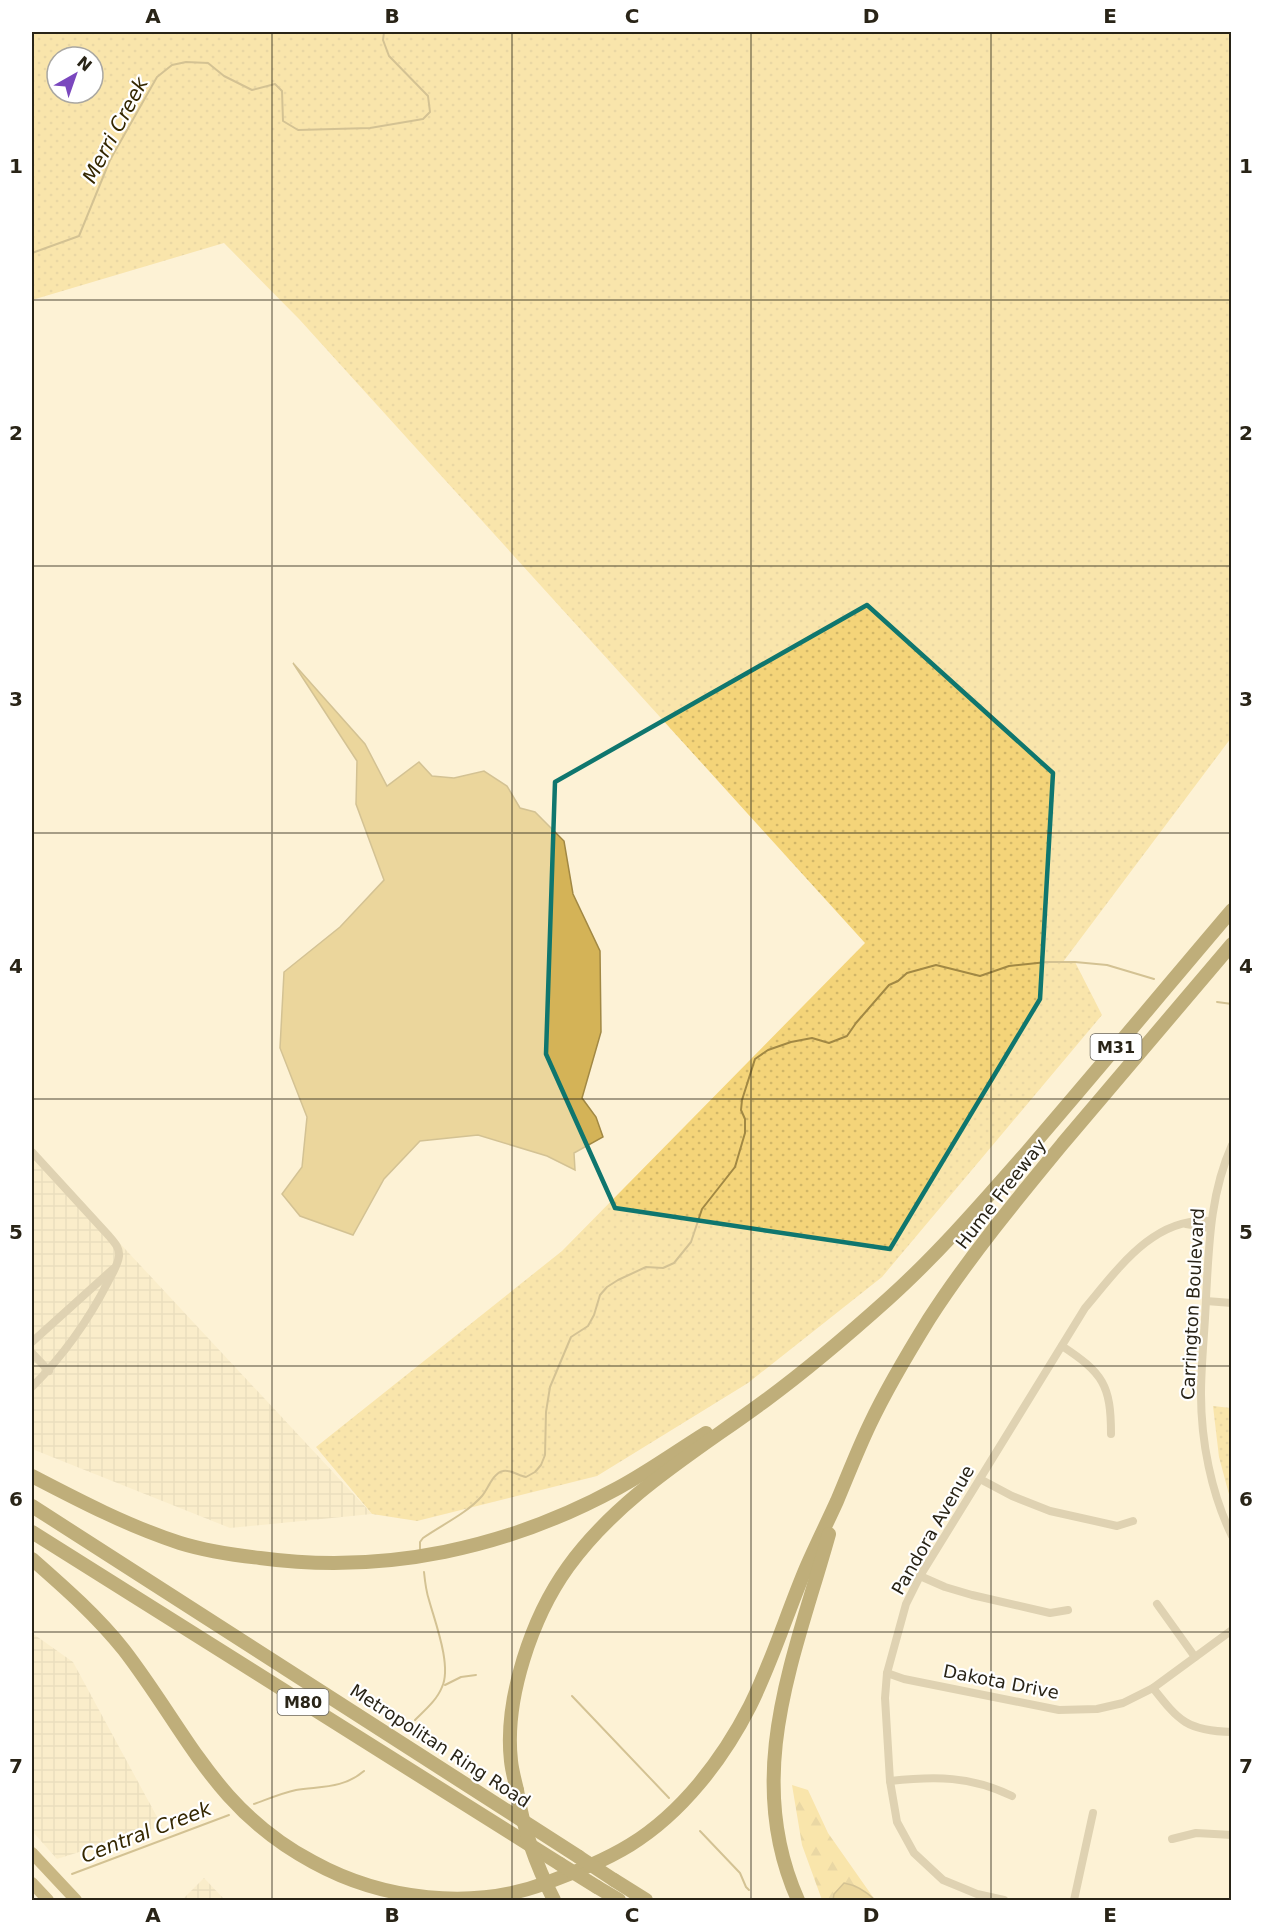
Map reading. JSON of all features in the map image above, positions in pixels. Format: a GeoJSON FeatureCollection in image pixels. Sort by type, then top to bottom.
{"type":"FeatureCollection","features":[{"type":"Feature","properties":{"kind":"highway","name":"Hume Freeway"},"geometry":{"type":"LineString","coordinates":[[802,1371],[896,1292],[966,1221],[1066,1107],[1232,910]]}},
{"type":"Feature","properties":{"kind":"highway","name":"Hume Freeway"},"geometry":{"type":"LineString","coordinates":[[840,1494],[886,1393],[947,1292],[1039,1173],[1232,944]]}},
{"type":"Feature","properties":{"kind":"highway"},"geometry":{"type":"LineString","coordinates":[[32,1476],[125,1522],[182,1544],[229,1554],[282,1562],[328,1564],[379,1563],[429,1557],[504,1538],[548,1521],[618,1488],[802,1371]]}},
{"type":"Feature","properties":{"kind":"highway"},"geometry":{"type":"LineString","coordinates":[[554,1900],[533,1854],[520,1810],[511,1761],[517,1682],[539,1617],[566,1569],[599,1529],[630,1501],[802,1371]]}},
{"type":"Feature","properties":{"kind":"highway"},"geometry":{"type":"LineString","coordinates":[[32,1559],[74,1595],[110,1634],[218,1785],[242,1811],[279,1841],[339,1875],[376,1887],[422,1896],[485,1897],[525,1891],[583,1869],[626,1848],[654,1828],[694,1789],[734,1735],[752,1702],[806,1568],[840,1494]]}},
{"type":"Feature","properties":{"kind":"highway"},"geometry":{"type":"LineString","coordinates":[[798,1900],[784,1864],[775,1819],[772,1767],[774,1744],[785,1692],[840,1494]]}},
{"type":"Feature","properties":{"kind":"highway","name":"Metropolitan Ring Road"},"geometry":{"type":"LineString","coordinates":[[32,1506],[646,1900]]}},
{"type":"Feature","properties":{"kind":"highway","name":"Metropolitan Ring Road"},"geometry":{"type":"LineString","coordinates":[[32,1532],[619,1900]]}},
{"type":"Feature","properties":{"kind":"main road"},"geometry":{"type":"LineString","coordinates":[[32,1852],[76,1900]]}},
{"type":"Feature","properties":{"kind":"main road"},"geometry":{"type":"LineString","coordinates":[[32,1883],[48,1900]]}},
{"type":"Feature","properties":{"kind":"street","name":"Carrington Boulevard"},"geometry":{"type":"LineString","coordinates":[[1232,1145],[1217,1186],[1211,1225],[1201,1393],[1209,1468],[1223,1518],[1232,1536]]}},
{"type":"Feature","properties":{"kind":"street"},"geometry":{"type":"LineString","coordinates":[[32,1152],[116,1244],[119,1253],[116,1266],[78,1334],[49,1371],[32,1387]]}},
{"type":"Feature","properties":{"kind":"street","name":"Pandora Avenue"},"geometry":{"type":"LineString","coordinates":[[1004,1900],[977,1894],[943,1880],[914,1853],[897,1822],[891,1781],[885,1698],[887,1673],[906,1604],[920,1576],[1086,1308],[1147,1240],[1169,1228],[1186,1224],[1211,1225]]}},
{"type":"Feature","properties":{"kind":"street"},"geometry":{"type":"LineString","coordinates":[[32,1342],[116,1266]]}},
{"type":"Feature","properties":{"kind":"street"},"geometry":{"type":"LineString","coordinates":[[1206,1301],[1232,1303]]}},
{"type":"Feature","properties":{"kind":"street"},"geometry":{"type":"LineString","coordinates":[[1062,1346],[1089,1365],[1108,1393],[1111,1404],[1111,1434]]}},
{"type":"Feature","properties":{"kind":"street"},"geometry":{"type":"LineString","coordinates":[[32,1353],[49,1371]]}},
{"type":"Feature","properties":{"kind":"street"},"geometry":{"type":"LineString","coordinates":[[980,1479],[1012,1496],[1050,1511],[1117,1526],[1133,1521]]}},
{"type":"Feature","properties":{"kind":"street"},"geometry":{"type":"LineString","coordinates":[[920,1576],[972,1595],[1050,1613],[1068,1610]]}},
{"type":"Feature","properties":{"kind":"street"},"geometry":{"type":"LineString","coordinates":[[1157,1604],[1195,1657]]}},
{"type":"Feature","properties":{"kind":"street","name":"Dakota Drive"},"geometry":{"type":"LineString","coordinates":[[887,1673],[1059,1710],[1097,1709],[1123,1703],[1153,1688],[1232,1630]]}},
{"type":"Feature","properties":{"kind":"street"},"geometry":{"type":"LineString","coordinates":[[1153,1688],[1176,1716],[1192,1727],[1232,1732]]}},
{"type":"Feature","properties":{"kind":"street"},"geometry":{"type":"LineString","coordinates":[[891,1781],[946,1778],[988,1785],[1012,1796]]}},
{"type":"Feature","properties":{"kind":"street"},"geometry":{"type":"LineString","coordinates":[[1074,1900],[1094,1813]]}},
{"type":"Feature","properties":{"kind":"street"},"geometry":{"type":"LineString","coordinates":[[1172,1839],[1196,1833],[1232,1835]]}},
{"type":"Feature","properties":{"kind":"highlighted area"},"geometry":{"type":"Polygon","coordinates":[[[867,605],[1053,773],[1040,999],[890,1249],[615,1208],[546,1054],[555,782],[867,605]]]}},
{"type":"Feature","properties":{"kind":"shaded area"},"geometry":{"type":"Polygon","coordinates":[[[293,663],[365,744],[387,786],[419,762],[432,776],[454,778],[484,771],[507,786],[520,808],[535,812],[564,841],[573,894],[600,951],[601,1032],[582,1098],[596,1117],[603,1137],[574,1153],[575,1170],[547,1156],[478,1135],[420,1141],[384,1179],[353,1235],[300,1216],[282,1194],[302,1167],[307,1117],[280,1048],[284,972],[340,927],[384,880],[356,804],[357,761],[293,663]]]}},
{"type":"Feature","properties":{"kind":"shaded area"},"geometry":{"type":"Polygon","coordinates":[[[32,1149],[372,1514],[230,1528],[32,1449],[32,1149]]]}},
{"type":"Feature","properties":{"kind":"shaded area"},"geometry":{"type":"Polygon","coordinates":[[[32,1633],[73,1662],[162,1826],[57,1859],[32,1831],[32,1633]]]}},
{"type":"Feature","properties":{"kind":"shaded area"},"geometry":{"type":"Polygon","coordinates":[[[204,1878],[225,1900],[182,1900],[204,1878]]]}},
{"type":"Feature","properties":{"kind":"shaded area"},"geometry":{"type":"Polygon","coordinates":[[[844,1883],[861,1889],[875,1900],[833,1900],[834,1894],[844,1883]]]}},
{"type":"Feature","properties":{"kind":"green space"},"geometry":{"type":"Polygon","coordinates":[[[32,32],[1231,32],[1231,738],[1063,962],[1075,962],[1102,1015],[882,1277],[748,1383],[597,1476],[417,1521],[372,1514],[316,1447],[562,1251],[865,943],[299,319],[224,243],[32,300],[32,32]]]}},
{"type":"Feature","properties":{"kind":"green space"},"geometry":{"type":"Polygon","coordinates":[[[1213,1406],[1231,1408],[1231,1502],[1219,1457],[1213,1406]]]}},
{"type":"Feature","properties":{"kind":"green space"},"geometry":{"type":"Polygon","coordinates":[[[792,1785],[808,1790],[828,1833],[875,1900],[822,1900],[802,1845],[792,1785]]]}},
{"type":"Feature","properties":{"kind":"waterway","name":"Merri Creek"},"geometry":{"type":"LineString","coordinates":[[32,253],[79,236],[110,160],[157,77],[172,65],[186,62],[208,63],[224,76],[252,90],[275,84],[282,91],[283,121],[298,130],[370,128],[423,119],[430,112],[428,96],[389,56],[383,40],[384,32]]}},
{"type":"Feature","properties":{"kind":"waterway","name":"Central Creek"},"geometry":{"type":"LineString","coordinates":[[420,1549],[420,1542],[423,1538],[462,1514],[476,1502],[499,1472],[509,1471],[526,1477],[541,1465],[545,1455],[546,1412],[550,1387],[571,1337],[588,1326],[600,1295],[607,1287],[646,1267],[663,1268],[674,1263],[691,1242],[702,1209],[735,1167],[745,1133],[745,1119],[741,1110],[742,1100],[755,1059],[768,1050],[791,1042],[812,1038],[829,1043],[847,1036],[889,985],[907,973],[936,965],[980,976],[1009,966],[1075,962],[1107,965],[1154,979]]}},
{"type":"Feature","properties":{"kind":"waterway","name":"Central Creek"},"geometry":{"type":"LineString","coordinates":[[1217,1002],[1232,1004]]}},
{"type":"Feature","properties":{"kind":"waterway","name":"Central Creek"},"geometry":{"type":"LineString","coordinates":[[415,1720],[437,1696],[445,1678],[444,1656],[427,1593],[424,1572]]}},
{"type":"Feature","properties":{"kind":"waterway"},"geometry":{"type":"LineString","coordinates":[[445,1685],[461,1677],[476,1675]]}},
{"type":"Feature","properties":{"kind":"waterway"},"geometry":{"type":"LineString","coordinates":[[572,1696],[669,1798]]}},
{"type":"Feature","properties":{"kind":"waterway","name":"Central Creek"},"geometry":{"type":"LineString","coordinates":[[254,1804],[296,1790],[340,1784],[364,1771]]}},
{"type":"Feature","properties":{"kind":"waterway","name":"Central Creek"},"geometry":{"type":"LineString","coordinates":[[72,1874],[229,1815]]}},
{"type":"Feature","properties":{"kind":"waterway"},"geometry":{"type":"LineString","coordinates":[[700,1831],[740,1873],[749,1890]]}}]}
